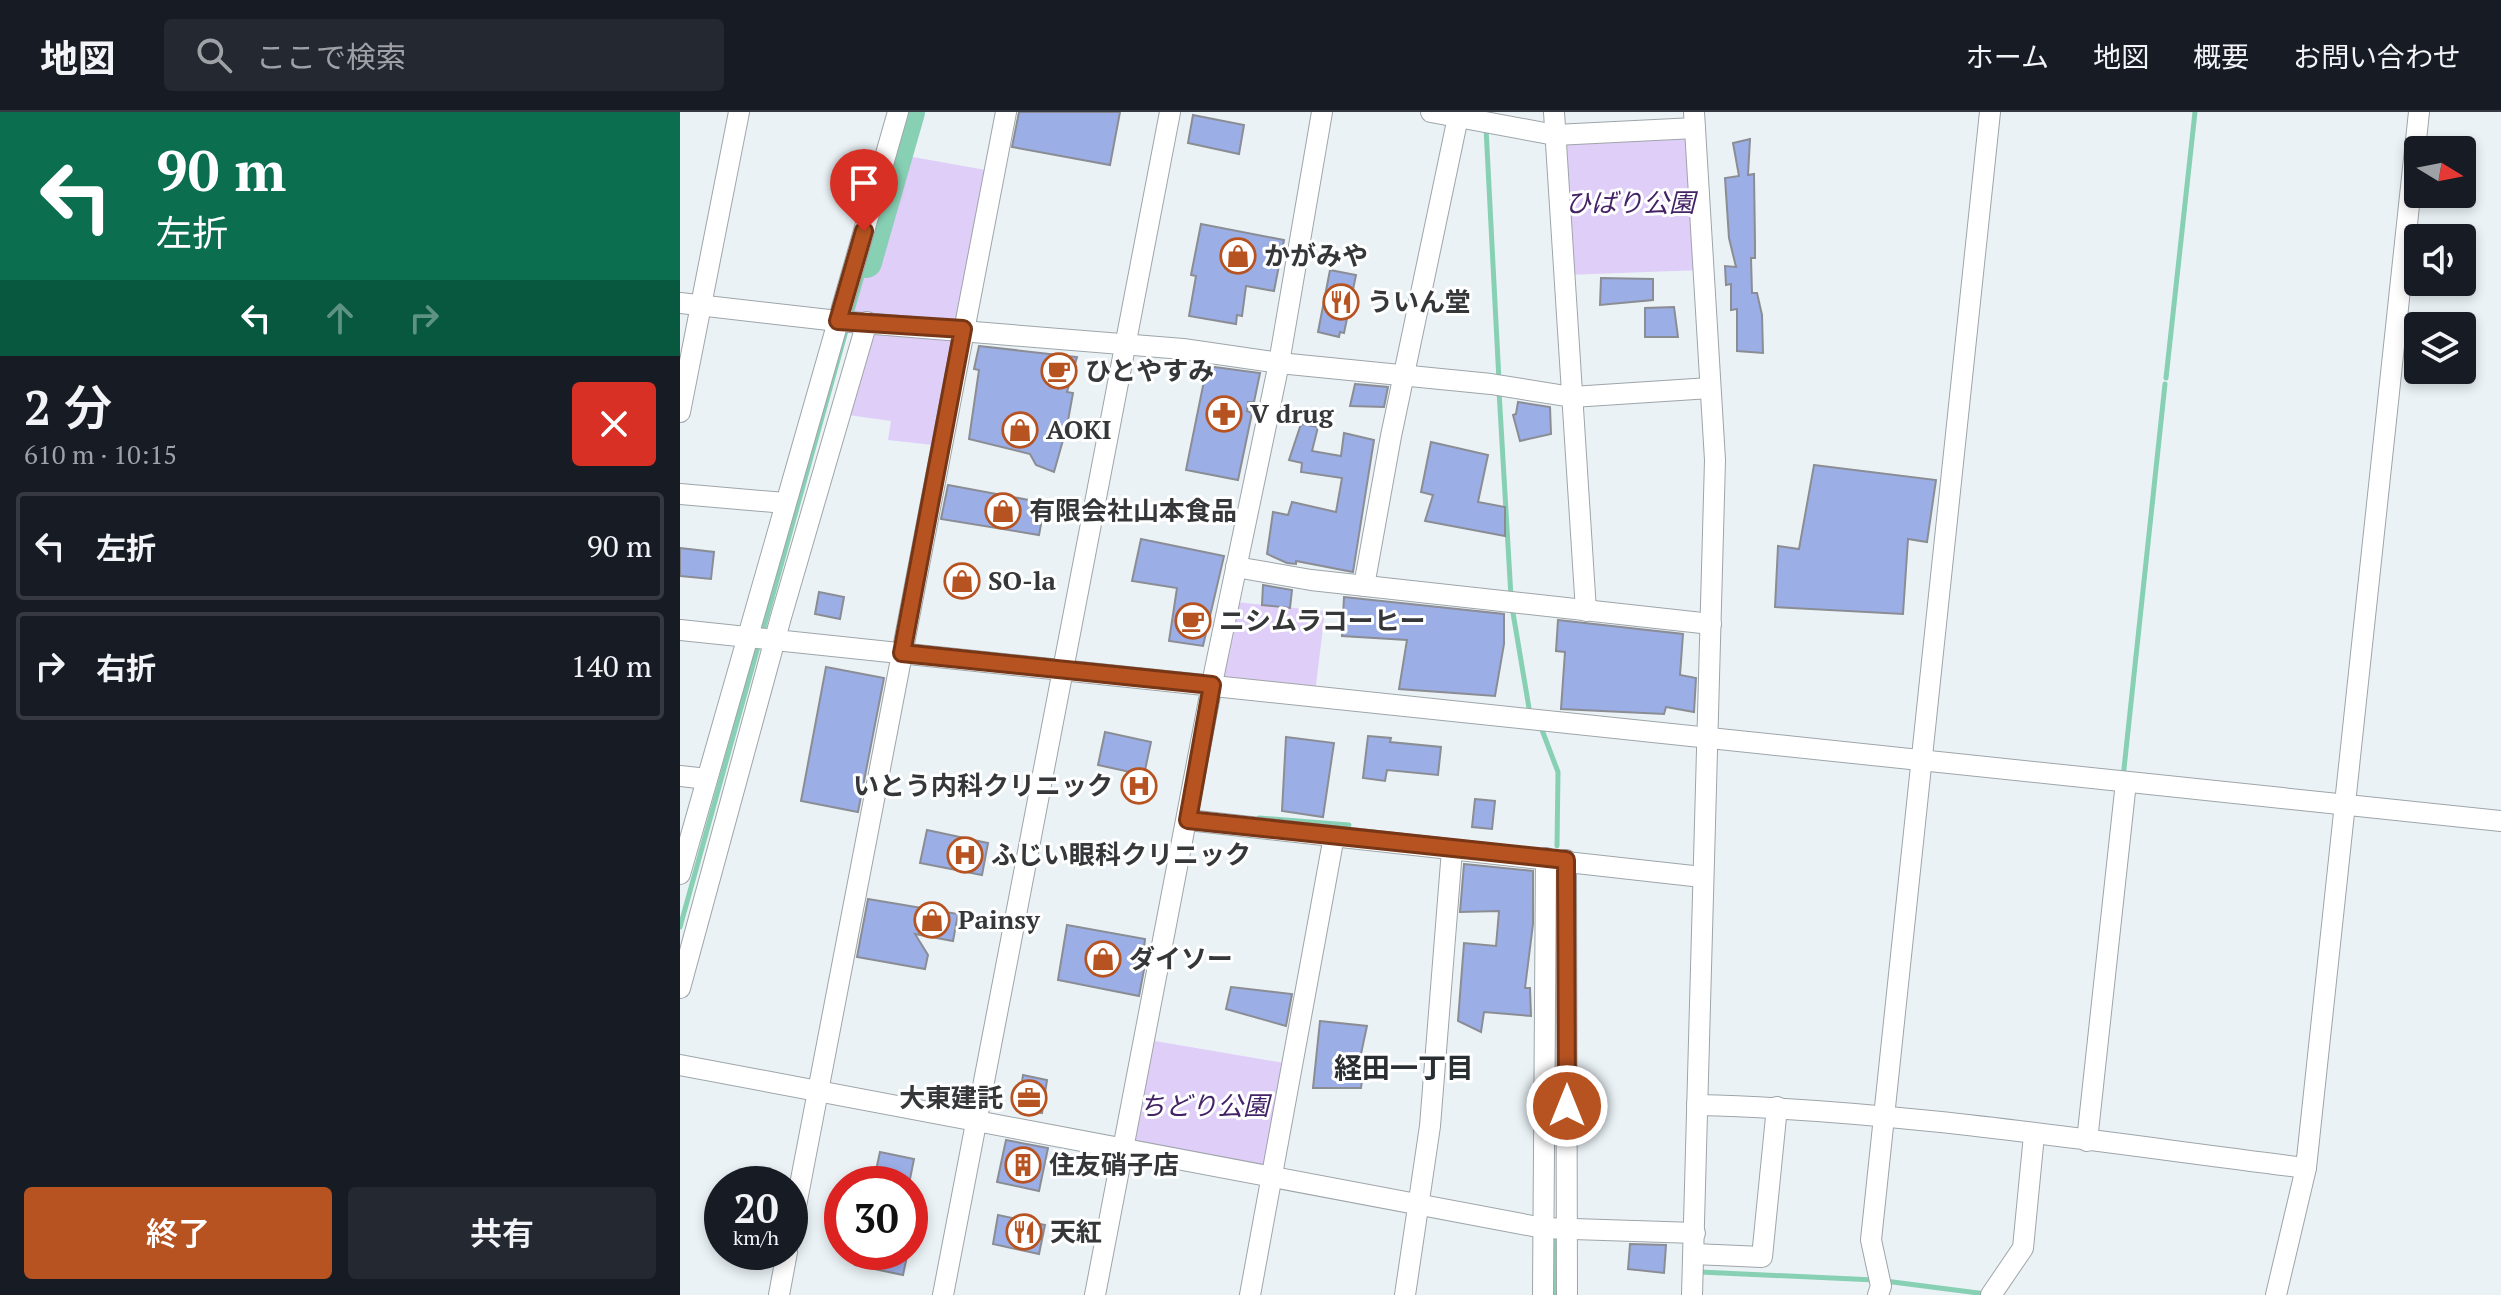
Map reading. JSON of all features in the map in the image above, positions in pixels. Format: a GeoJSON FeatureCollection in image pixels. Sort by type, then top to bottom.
{"type":"FeatureCollection","features":[{"type":"Feature","properties":{"kind":"street"},"geometry":{"type":"LineString","coordinates":[[680,412],[739,112]]}},
{"type":"Feature","properties":{"kind":"street"},"geometry":{"type":"LineString","coordinates":[[680,874],[898,112]]}},
{"type":"Feature","properties":{"kind":"street"},"geometry":{"type":"LineString","coordinates":[[804,1166],[1006,112]]}},
{"type":"Feature","properties":{"kind":"street"},"geometry":{"type":"LineString","coordinates":[[943,1295],[1170,112]]}},
{"type":"Feature","properties":{"kind":"street"},"geometry":{"type":"LineString","coordinates":[[1095,1295],[1212,685],[1279,363],[1322,112]]}},
{"type":"Feature","properties":{"kind":"street"},"geometry":{"type":"LineString","coordinates":[[1431,112],[1555,135],[1695,120],[1715,460],[1692,1295]]}},
{"type":"Feature","properties":{"kind":"street"},"geometry":{"type":"LineString","coordinates":[[1554,112],[1586,611]]}},
{"type":"Feature","properties":{"kind":"street"},"geometry":{"type":"LineString","coordinates":[[1878,1295],[1881,1286],[1871,1240],[1990,112]]}},
{"type":"Feature","properties":{"kind":"street"},"geometry":{"type":"LineString","coordinates":[[2276,1295],[2306,1168],[2419,112]]}},
{"type":"Feature","properties":{"kind":"street"},"geometry":{"type":"LineString","coordinates":[[1364,586],[1403,375],[1458,117]]}},
{"type":"Feature","properties":{"kind":"street"},"geometry":{"type":"LineString","coordinates":[[680,303],[838,321],[1127,344],[1572,397],[1710,388]]}},
{"type":"Feature","properties":{"kind":"street"},"geometry":{"type":"LineString","coordinates":[[680,988],[867,322]]}},
{"type":"Feature","properties":{"kind":"street"},"geometry":{"type":"LineString","coordinates":[[680,494],[785,503]]}},
{"type":"Feature","properties":{"kind":"street"},"geometry":{"type":"LineString","coordinates":[[1236,567],[1364,586],[1711,624]]}},
{"type":"Feature","properties":{"kind":"street"},"geometry":{"type":"LineString","coordinates":[[680,630],[2501,821]]}},
{"type":"Feature","properties":{"kind":"street"},"geometry":{"type":"LineString","coordinates":[[680,776],[707,779]]}},
{"type":"Feature","properties":{"kind":"street"},"geometry":{"type":"LineString","coordinates":[[2087,1141],[2126,782]]}},
{"type":"Feature","properties":{"kind":"street"},"geometry":{"type":"LineString","coordinates":[[1188,820],[1702,877]]}},
{"type":"Feature","properties":{"kind":"street"},"geometry":{"type":"LineString","coordinates":[[1250,1295],[1334,836]]}},
{"type":"Feature","properties":{"kind":"street"},"geometry":{"type":"LineString","coordinates":[[1405,1295],[1421,1207],[1452,850]]}},
{"type":"Feature","properties":{"kind":"street"},"geometry":{"type":"LineString","coordinates":[[1543,1295],[1556,859]]}},
{"type":"Feature","properties":{"kind":"street"},"geometry":{"type":"LineString","coordinates":[[1556,859],[1568,1229],[1567,1295]]}},
{"type":"Feature","properties":{"kind":"street"},"geometry":{"type":"LineString","coordinates":[[680,1065],[1421,1207],[1543,1228],[1695,1244],[1762,1257],[1777,1107]]}},
{"type":"Feature","properties":{"kind":"street"},"geometry":{"type":"LineString","coordinates":[[1697,1105],[1777,1107],[1884,1117],[2306,1168]]}},
{"type":"Feature","properties":{"kind":"street"},"geometry":{"type":"LineString","coordinates":[[1991,1295],[2023,1248],[2034,1135]]}},
{"type":"Feature","properties":{"kind":"street"},"geometry":{"type":"LineString","coordinates":[[779,1295],[784,1270]]}},
{"type":"Feature","properties":{"kind":"green space","name":"ひばり公園"},"geometry":{"type":"Polygon","coordinates":[[[1695,128],[1703,270],[1565,275],[1555,135],[1695,128]]]}},
{"type":"Feature","properties":{"kind":"green space"},"geometry":{"type":"Polygon","coordinates":[[[902,155],[991,171],[933,445],[888,440],[891,421],[841,414],[867,324],[849,320],[902,155]]]}},
{"type":"Feature","properties":{"kind":"green space"},"geometry":{"type":"Polygon","coordinates":[[[1236,602],[1325,611],[1315,693],[1222,684],[1236,602]]]}},
{"type":"Feature","properties":{"kind":"green space","name":"ちどり公園"},"geometry":{"type":"Polygon","coordinates":[[[1149,1040],[1284,1063],[1264,1174],[1130,1148],[1149,1040]]]}},
{"type":"Feature","properties":{"kind":"building"},"geometry":{"type":"Polygon","coordinates":[[[1019,112],[1120,112],[1110,165],[1012,147],[1019,112]]]}},
{"type":"Feature","properties":{"kind":"building"},"geometry":{"type":"Polygon","coordinates":[[[1193,115],[1244,125],[1239,154],[1188,143],[1193,115]]]}},
{"type":"Feature","properties":{"kind":"building"},"geometry":{"type":"Polygon","coordinates":[[[1750,139],[1748,175],[1754,174],[1755,243],[1755,258],[1751,258],[1752,293],[1757,293],[1762,315],[1763,353],[1737,351],[1737,309],[1731,310],[1731,284],[1726,285],[1725,266],[1736,267],[1729,238],[1725,178],[1739,176],[1733,143],[1750,139]]]}},
{"type":"Feature","properties":{"kind":"building"},"geometry":{"type":"Polygon","coordinates":[[[1201,224],[1284,240],[1274,291],[1246,286],[1242,316],[1237,315],[1236,324],[1189,316],[1196,276],[1191,275],[1201,224]]]}},
{"type":"Feature","properties":{"kind":"building"},"geometry":{"type":"Polygon","coordinates":[[[1330,270],[1356,275],[1344,333],[1340,332],[1339,337],[1318,332],[1330,270]]]}},
{"type":"Feature","properties":{"kind":"building"},"geometry":{"type":"Polygon","coordinates":[[[1601,278],[1653,279],[1653,300],[1600,305],[1601,278]]]}},
{"type":"Feature","properties":{"kind":"building"},"geometry":{"type":"Polygon","coordinates":[[[1674,307],[1678,337],[1645,337],[1645,308],[1674,307]]]}},
{"type":"Feature","properties":{"kind":"building"},"geometry":{"type":"Polygon","coordinates":[[[979,346],[1077,357],[1067,392],[1073,393],[1067,426],[1054,472],[1036,465],[1030,454],[969,439],[979,370],[974,369],[979,346]]]}},
{"type":"Feature","properties":{"kind":"building","name":"V drug"},"geometry":{"type":"Polygon","coordinates":[[[1207,366],[1260,373],[1254,402],[1248,402],[1247,411],[1252,413],[1238,480],[1186,470],[1207,366]]]}},
{"type":"Feature","properties":{"kind":"building"},"geometry":{"type":"Polygon","coordinates":[[[1355,384],[1388,387],[1384,407],[1350,406],[1355,384]]]}},
{"type":"Feature","properties":{"kind":"building"},"geometry":{"type":"Polygon","coordinates":[[[1518,402],[1550,407],[1551,434],[1520,441],[1513,415],[1516,414],[1518,402]]]}},
{"type":"Feature","properties":{"kind":"building"},"geometry":{"type":"Polygon","coordinates":[[[1301,424],[1318,427],[1312,451],[1341,456],[1344,433],[1374,440],[1353,572],[1296,561],[1296,564],[1287,563],[1267,554],[1273,512],[1288,515],[1292,502],[1336,512],[1342,478],[1301,472],[1302,463],[1289,460],[1301,424]]]}},
{"type":"Feature","properties":{"kind":"building"},"geometry":{"type":"Polygon","coordinates":[[[1431,442],[1488,455],[1478,502],[1505,507],[1505,536],[1425,521],[1433,495],[1421,492],[1431,442]]]}},
{"type":"Feature","properties":{"kind":"building"},"geometry":{"type":"Polygon","coordinates":[[[1814,465],[1936,480],[1927,542],[1908,539],[1903,614],[1775,607],[1778,546],[1799,549],[1814,465]]]}},
{"type":"Feature","properties":{"kind":"building"},"geometry":{"type":"Polygon","coordinates":[[[948,485],[1045,503],[1039,535],[941,519],[948,485]]]}},
{"type":"Feature","properties":{"kind":"building"},"geometry":{"type":"Polygon","coordinates":[[[1141,539],[1224,556],[1203,646],[1169,641],[1177,588],[1132,581],[1141,539]]]}},
{"type":"Feature","properties":{"kind":"building"},"geometry":{"type":"Polygon","coordinates":[[[680,548],[714,552],[711,579],[680,576],[680,548]]]}},
{"type":"Feature","properties":{"kind":"building"},"geometry":{"type":"Polygon","coordinates":[[[1263,585],[1292,590],[1290,608],[1262,605],[1263,585]]]}},
{"type":"Feature","properties":{"kind":"building"},"geometry":{"type":"Polygon","coordinates":[[[819,592],[844,597],[840,619],[815,614],[819,592]]]}},
{"type":"Feature","properties":{"kind":"building"},"geometry":{"type":"Polygon","coordinates":[[[1344,597],[1504,614],[1504,644],[1495,696],[1399,689],[1407,640],[1342,636],[1344,597]]]}},
{"type":"Feature","properties":{"kind":"building"},"geometry":{"type":"Polygon","coordinates":[[[1558,620],[1683,634],[1680,675],[1696,678],[1694,712],[1666,707],[1664,714],[1561,709],[1565,652],[1556,651],[1558,620]]]}},
{"type":"Feature","properties":{"kind":"building"},"geometry":{"type":"Polygon","coordinates":[[[826,667],[884,678],[858,812],[801,801],[826,667]]]}},
{"type":"Feature","properties":{"kind":"building"},"geometry":{"type":"Polygon","coordinates":[[[1105,732],[1151,742],[1144,775],[1098,765],[1105,732]]]}},
{"type":"Feature","properties":{"kind":"building"},"geometry":{"type":"Polygon","coordinates":[[[1368,736],[1391,738],[1390,742],[1441,747],[1438,775],[1387,770],[1385,781],[1363,778],[1368,736]]]}},
{"type":"Feature","properties":{"kind":"building"},"geometry":{"type":"Polygon","coordinates":[[[1286,737],[1334,743],[1323,817],[1282,811],[1286,737]]]}},
{"type":"Feature","properties":{"kind":"building"},"geometry":{"type":"Polygon","coordinates":[[[1475,799],[1495,801],[1492,829],[1472,827],[1475,799]]]}},
{"type":"Feature","properties":{"kind":"building"},"geometry":{"type":"Polygon","coordinates":[[[927,830],[988,843],[982,875],[920,863],[927,830]]]}},
{"type":"Feature","properties":{"kind":"building"},"geometry":{"type":"Polygon","coordinates":[[[1464,864],[1533,871],[1533,924],[1525,988],[1530,988],[1531,1016],[1484,1012],[1481,1032],[1458,1021],[1464,943],[1496,946],[1499,911],[1460,912],[1464,864]]]}},
{"type":"Feature","properties":{"kind":"building"},"geometry":{"type":"Polygon","coordinates":[[[868,899],[958,914],[953,941],[915,934],[928,955],[925,969],[857,957],[868,899]]]}},
{"type":"Feature","properties":{"kind":"building"},"geometry":{"type":"Polygon","coordinates":[[[1067,925],[1145,939],[1143,958],[1146,959],[1139,996],[1058,980],[1067,925]]]}},
{"type":"Feature","properties":{"kind":"building"},"geometry":{"type":"Polygon","coordinates":[[[1231,987],[1292,994],[1286,1026],[1226,1009],[1231,987]]]}},
{"type":"Feature","properties":{"kind":"building"},"geometry":{"type":"Polygon","coordinates":[[[1320,1021],[1367,1026],[1359,1063],[1364,1064],[1361,1088],[1313,1088],[1320,1021]]]}},
{"type":"Feature","properties":{"kind":"building"},"geometry":{"type":"Polygon","coordinates":[[[1023,1075],[1047,1080],[1042,1113],[1018,1109],[1023,1075]]]}},
{"type":"Feature","properties":{"kind":"building","name":"住友硝子店"},"geometry":{"type":"Polygon","coordinates":[[[1006,1140],[1048,1148],[1039,1191],[997,1182],[1006,1140]]]}},
{"type":"Feature","properties":{"kind":"building"},"geometry":{"type":"Polygon","coordinates":[[[880,1152],[914,1159],[913,1166],[877,1166],[880,1152]]]}},
{"type":"Feature","properties":{"kind":"building"},"geometry":{"type":"Polygon","coordinates":[[[998,1215],[1045,1225],[1039,1254],[993,1244],[998,1215]]]}},
{"type":"Feature","properties":{"kind":"building"},"geometry":{"type":"Polygon","coordinates":[[[1630,1244],[1666,1245],[1664,1273],[1628,1269],[1630,1244]]]}},
{"type":"Feature","properties":{"kind":"building"},"geometry":{"type":"Polygon","coordinates":[[[879,1270],[904,1270],[903,1275],[879,1270]]]}},
{"type":"Feature","properties":{"kind":"waterway"},"geometry":{"type":"LineString","coordinates":[[866,262],[909,112]]}},
{"type":"Feature","properties":{"kind":"waterway"},"geometry":{"type":"LineString","coordinates":[[2166,378],[2195,112]]}},
{"type":"Feature","properties":{"kind":"waterway"},"geometry":{"type":"LineString","coordinates":[[1486,128],[1499,381]]}},
{"type":"Feature","properties":{"kind":"waterway"},"geometry":{"type":"LineString","coordinates":[[850,318],[866,262]]}},
{"type":"Feature","properties":{"kind":"waterway"},"geometry":{"type":"LineString","coordinates":[[762,634],[847,327]]}},
{"type":"Feature","properties":{"kind":"waterway"},"geometry":{"type":"LineString","coordinates":[[2123,778],[2165,384]]}},
{"type":"Feature","properties":{"kind":"waterway"},"geometry":{"type":"LineString","coordinates":[[1499,391],[1511,597]]}},
{"type":"Feature","properties":{"kind":"waterway"},"geometry":{"type":"LineString","coordinates":[[1512,607],[1529,708]]}},
{"type":"Feature","properties":{"kind":"waterway"},"geometry":{"type":"LineString","coordinates":[[680,927],[759,643]]}},
{"type":"Feature","properties":{"kind":"waterway"},"geometry":{"type":"LineString","coordinates":[[1542,730],[1558,772],[1557,846]]}},
{"type":"Feature","properties":{"kind":"waterway"},"geometry":{"type":"LineString","coordinates":[[1259,818],[1349,825]]}},
{"type":"Feature","properties":{"kind":"waterway"},"geometry":{"type":"LineString","coordinates":[[1555,1237],[1556,1295]]}},
{"type":"Feature","properties":{"kind":"waterway"},"geometry":{"type":"LineString","coordinates":[[1700,1272],[1875,1280]]}},
{"type":"Feature","properties":{"kind":"waterway"},"geometry":{"type":"LineString","coordinates":[[1885,1281],[1986,1294]]}},
{"type":"Feature","properties":{"kind":"place","name":"かがみや"},"geometry":{"type":"Point","coordinates":[1238,256]}},
{"type":"Feature","properties":{"kind":"place","name":"ういん堂"},"geometry":{"type":"Point","coordinates":[1341,302]}},
{"type":"Feature","properties":{"kind":"place","name":"ひとやすみ"},"geometry":{"type":"Point","coordinates":[1059,371]}},
{"type":"Feature","properties":{"kind":"place","name":"V drug"},"geometry":{"type":"Point","coordinates":[1224,414]}},
{"type":"Feature","properties":{"kind":"place","name":"AOKI"},"geometry":{"type":"Point","coordinates":[1020,430]}},
{"type":"Feature","properties":{"kind":"place","name":"有限会社山本食品"},"geometry":{"type":"Point","coordinates":[1003,511]}},
{"type":"Feature","properties":{"kind":"place","name":"SO-la"},"geometry":{"type":"Point","coordinates":[962,581]}},
{"type":"Feature","properties":{"kind":"place","name":"ニシムラコーヒー"},"geometry":{"type":"Point","coordinates":[1193,621]}},
{"type":"Feature","properties":{"kind":"place","name":"いとう内科クリニック"},"geometry":{"type":"Point","coordinates":[1139,786]}},
{"type":"Feature","properties":{"kind":"place","name":"ふじい眼科クリニック"},"geometry":{"type":"Point","coordinates":[965,855]}},
{"type":"Feature","properties":{"kind":"place","name":"Painsy"},"geometry":{"type":"Point","coordinates":[932,920]}},
{"type":"Feature","properties":{"kind":"place","name":"ダイソー"},"geometry":{"type":"Point","coordinates":[1103,959]}},
{"type":"Feature","properties":{"kind":"place","name":"大東建託"},"geometry":{"type":"Point","coordinates":[1029,1098]}},
{"type":"Feature","properties":{"kind":"place","name":"住友硝子店"},"geometry":{"type":"Point","coordinates":[1023,1165]}},
{"type":"Feature","properties":{"kind":"place","name":"天紅"},"geometry":{"type":"Point","coordinates":[1024,1232]}},
{"type":"Feature","properties":{"kind":"district","name":"経田一丁目"},"geometry":{"type":"Point","coordinates":[1404,1068]}},
{"type":"Feature","properties":{"kind":"route"},"geometry":{"type":"LineString","coordinates":[[864,231],[838,321],[963,329],[902,653],[1212,685],[1188,820],[1566,860],[1567,1106]]}}]}
